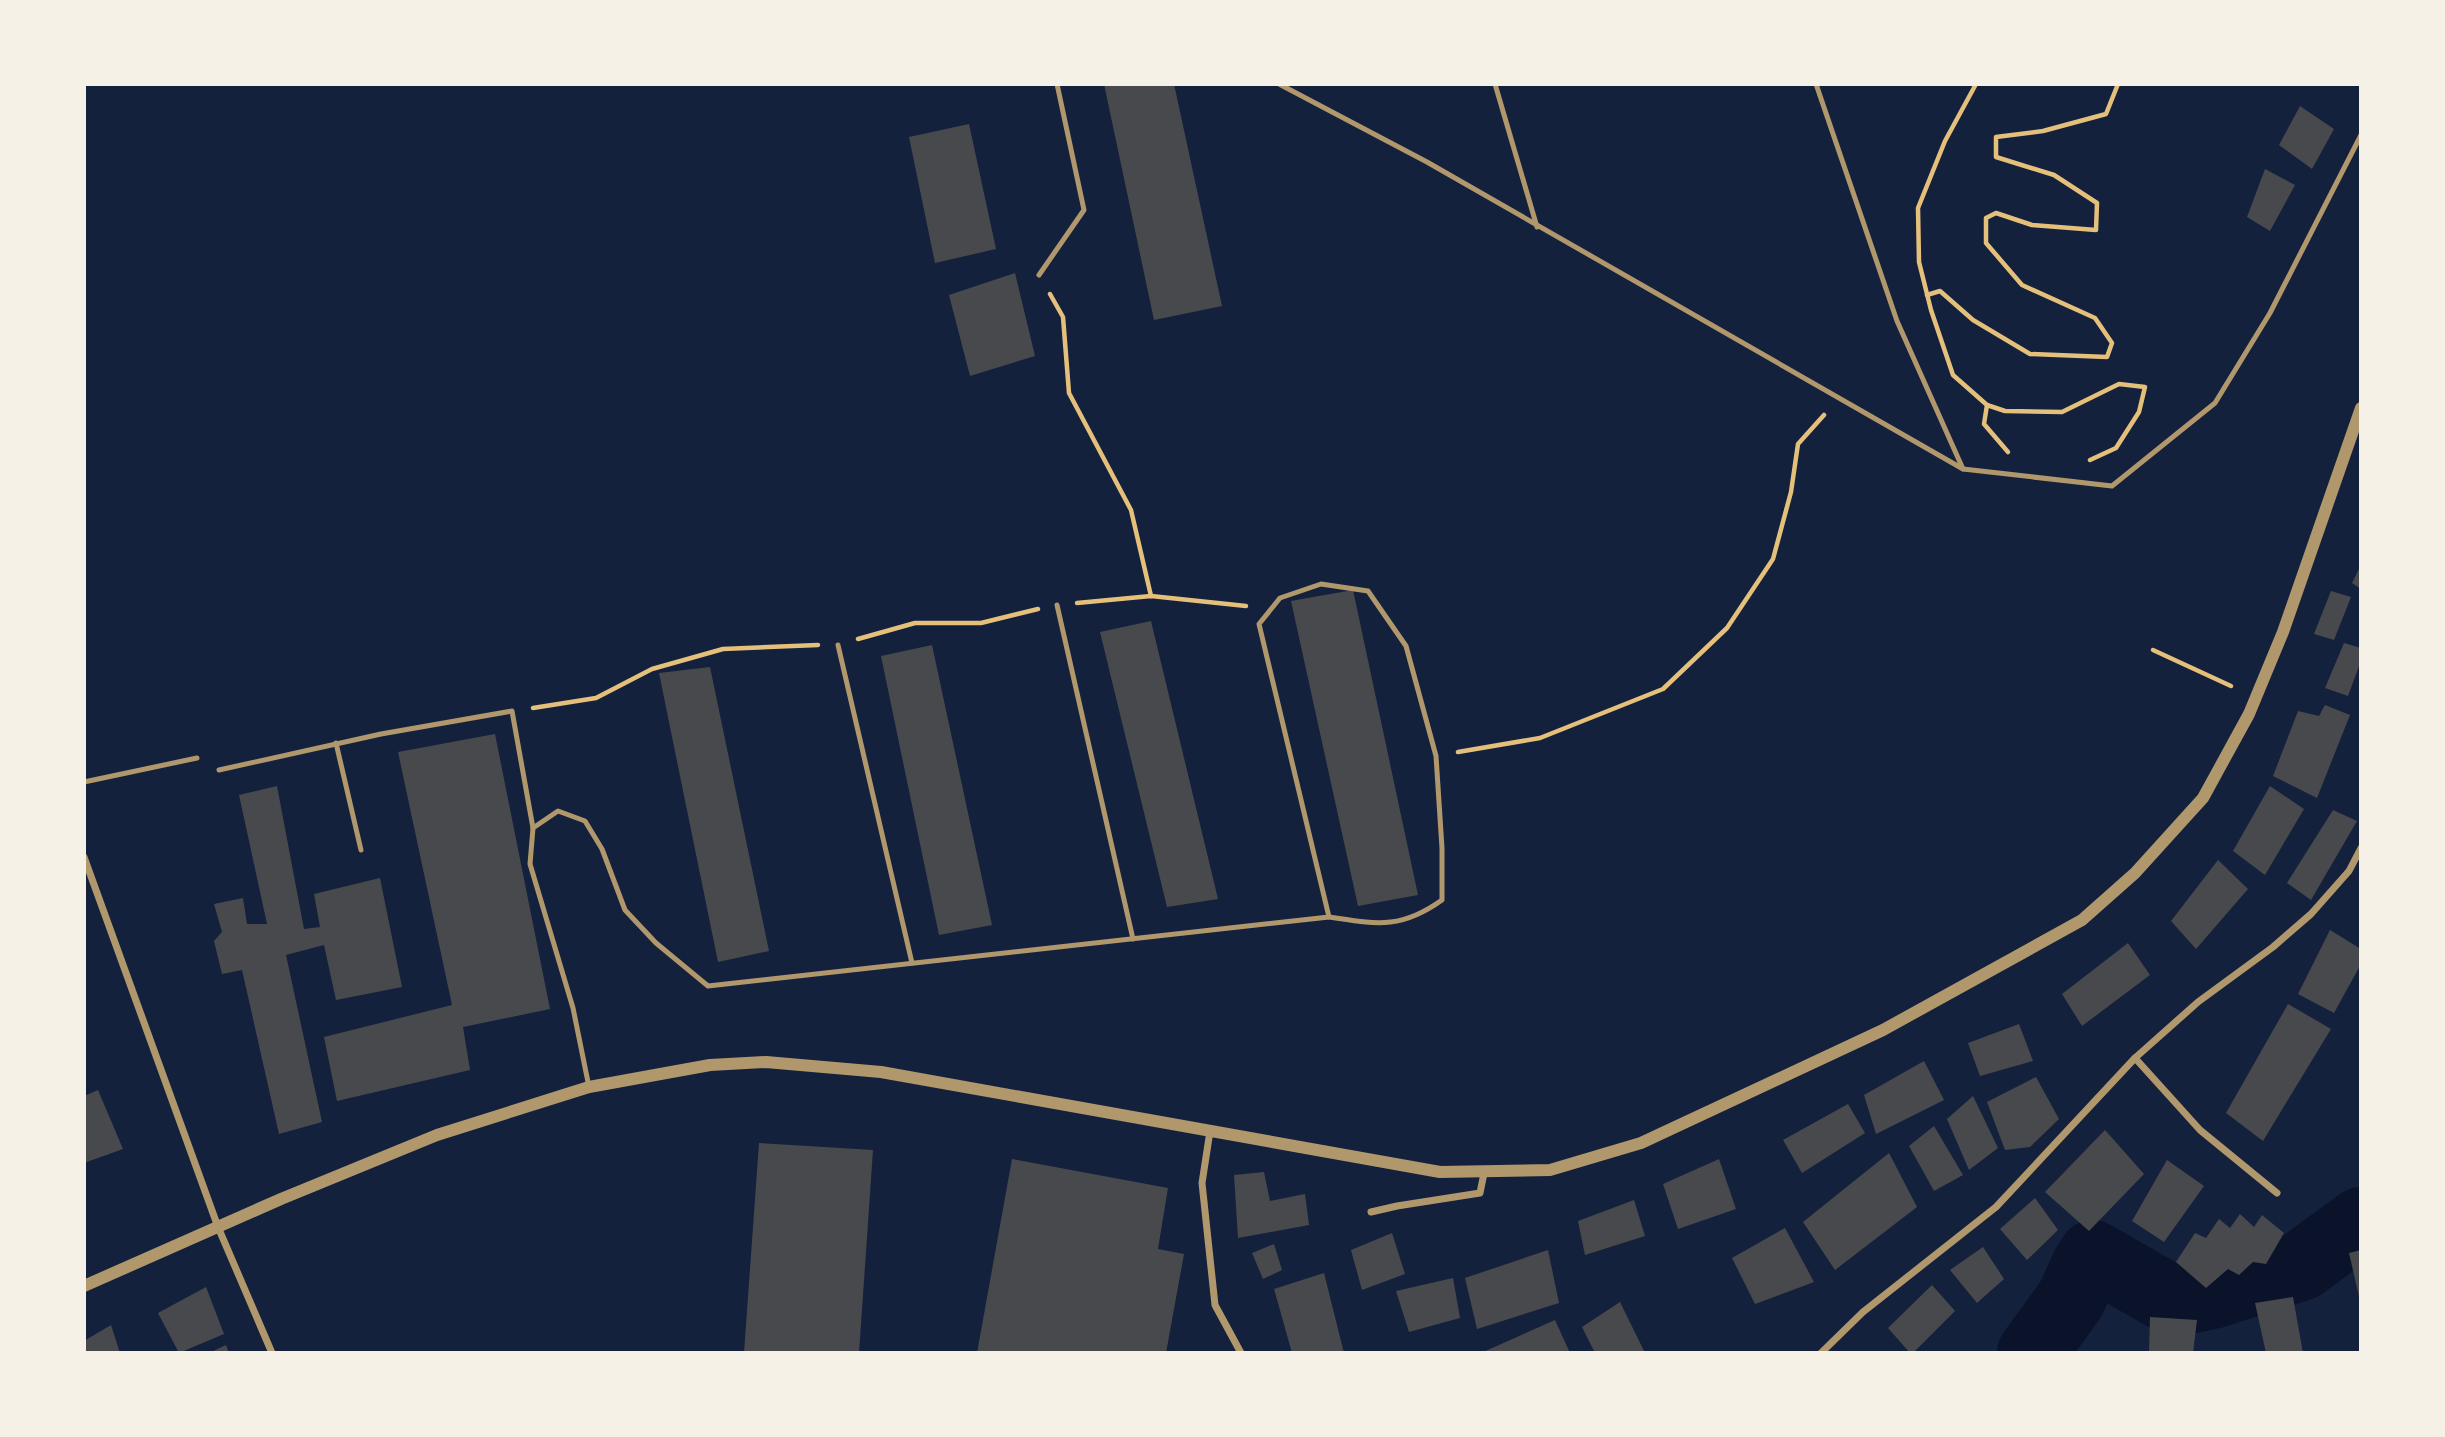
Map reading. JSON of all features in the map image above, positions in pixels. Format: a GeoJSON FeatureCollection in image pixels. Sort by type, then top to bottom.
{"type":"FeatureCollection","features":[{"type":"Feature","properties":{"kind":"street"},"geometry":{"type":"LineString","coordinates":[[84,1286],[437,1135],[589,1087],[710,1065],[766,1062],[881,1072],[1440,1172],[1550,1170],[1641,1143],[1883,1030],[2082,920],[2136,873],[2203,798],[2249,714],[2283,632],[2361,408]]}},
{"type":"Feature","properties":{"kind":"street"},"geometry":{"type":"LineString","coordinates":[[1821,1353],[1863,1312],[1996,1207],[2135,1058],[2198,1002],[2273,947],[2311,914],[2349,871],[2361,848]]}},
{"type":"Feature","properties":{"kind":"street"},"geometry":{"type":"LineString","coordinates":[[84,857],[87,873],[218,1227],[272,1353]]}},
{"type":"Feature","properties":{"kind":"street"},"geometry":{"type":"LineString","coordinates":[[2135,1058],[2200,1130],[2277,1193]]}},
{"type":"Feature","properties":{"kind":"street"},"geometry":{"type":"LineString","coordinates":[[1210,1130],[1202,1183],[1215,1305],[1241,1353]]}},
{"type":"Feature","properties":{"kind":"street"},"geometry":{"type":"LineString","coordinates":[[1371,1212],[1480,1193],[1484,1173]]}},
{"type":"Feature","properties":{"kind":"lane"},"geometry":{"type":"LineString","coordinates":[[1039,275],[1084,210],[1057,84]]}},
{"type":"Feature","properties":{"kind":"lane"},"geometry":{"type":"LineString","coordinates":[[1279,84],[1427,162],[1963,469],[2112,486],[2215,403],[2270,313],[2361,135]]}},
{"type":"Feature","properties":{"kind":"lane"},"geometry":{"type":"LineString","coordinates":[[1494,84],[1537,227]]}},
{"type":"Feature","properties":{"kind":"lane"},"geometry":{"type":"LineString","coordinates":[[1816,84],[1897,321],[1963,469]]}},
{"type":"Feature","properties":{"kind":"lane"},"geometry":{"type":"LineString","coordinates":[[533,828],[558,811],[585,821],[602,849],[625,910],[656,943],[708,986],[1329,917],[1379,924],[1420,915],[1442,900],[1442,848],[1436,756],[1406,646],[1368,591],[1321,584],[1280,598],[1259,624],[1329,917]]}},
{"type":"Feature","properties":{"kind":"lane"},"geometry":{"type":"LineString","coordinates":[[1057,605],[1133,939]]}},
{"type":"Feature","properties":{"kind":"lane"},"geometry":{"type":"LineString","coordinates":[[838,645],[912,963]]}},
{"type":"Feature","properties":{"kind":"lane"},"geometry":{"type":"LineString","coordinates":[[219,770],[336,743],[512,712],[533,828],[530,864],[573,1008],[589,1087]]}},
{"type":"Feature","properties":{"kind":"lane"},"geometry":{"type":"LineString","coordinates":[[336,743],[361,850]]}},
{"type":"Feature","properties":{"kind":"lane"},"geometry":{"type":"LineString","coordinates":[[84,782],[197,758]]}},
{"type":"Feature","properties":{"kind":"path"},"geometry":{"type":"LineString","coordinates":[[1976,84],[1945,141],[1918,208],[1919,262],[1927,295],[1954,375],[1987,405],[2005,411],[2062,412],[2119,384],[2145,387],[2139,412],[2116,448],[2088,461]]}},
{"type":"Feature","properties":{"kind":"path"},"geometry":{"type":"LineString","coordinates":[[1927,295],[1940,291],[1973,320],[2030,354],[2107,357],[2112,343],[2095,318],[2022,285],[1986,243],[1986,218],[1996,213],[2032,225],[2095,230],[2096,203],[2054,175],[1996,158],[1996,138],[2043,131],[2106,114],[2118,84]]}},
{"type":"Feature","properties":{"kind":"path"},"geometry":{"type":"LineString","coordinates":[[1039,275],[1063,317],[1069,393],[1132,510],[1151,596]]}},
{"type":"Feature","properties":{"kind":"path"},"geometry":{"type":"LineString","coordinates":[[1436,756],[1540,738],[1663,689],[1727,628],[1773,559],[1791,492],[1798,444],[1840,399]]}},
{"type":"Feature","properties":{"kind":"path"},"geometry":{"type":"LineString","coordinates":[[1987,405],[1984,424],[2034,477]]}},
{"type":"Feature","properties":{"kind":"path"},"geometry":{"type":"LineString","coordinates":[[512,712],[596,698],[652,669],[723,649],[838,645],[915,622],[981,623],[1057,605],[1151,596],[1242,607],[1280,598]]}},
{"type":"Feature","properties":{"kind":"path"},"geometry":{"type":"LineString","coordinates":[[2153,650],[2231,686]]}},
{"type":"Feature","properties":{"kind":"building"},"geometry":{"type":"Polygon","coordinates":[[[1104,84],[1174,84],[1222,306],[1154,320],[1104,84]]]}},
{"type":"Feature","properties":{"kind":"building"},"geometry":{"type":"Polygon","coordinates":[[[2300,106],[2334,129],[2312,169],[2279,145],[2300,106]]]}},
{"type":"Feature","properties":{"kind":"building"},"geometry":{"type":"Polygon","coordinates":[[[969,124],[996,249],[935,263],[909,137],[969,124]]]}},
{"type":"Feature","properties":{"kind":"building"},"geometry":{"type":"Polygon","coordinates":[[[2265,169],[2295,185],[2270,231],[2247,217],[2265,169]]]}},
{"type":"Feature","properties":{"kind":"building"},"geometry":{"type":"Polygon","coordinates":[[[1015,273],[1035,356],[970,376],[949,295],[1015,273]]]}},
{"type":"Feature","properties":{"kind":"building"},"geometry":{"type":"Polygon","coordinates":[[[2361,565],[2361,589],[2352,583],[2361,565]]]}},
{"type":"Feature","properties":{"kind":"building"},"geometry":{"type":"Polygon","coordinates":[[[1353,590],[1418,895],[1358,906],[1291,601],[1353,590]]]}},
{"type":"Feature","properties":{"kind":"building"},"geometry":{"type":"Polygon","coordinates":[[[2331,591],[2351,597],[2334,640],[2314,634],[2331,591]]]}},
{"type":"Feature","properties":{"kind":"building"},"geometry":{"type":"Polygon","coordinates":[[[1151,621],[1218,899],[1167,907],[1100,632],[1151,621]]]}},
{"type":"Feature","properties":{"kind":"building"},"geometry":{"type":"Polygon","coordinates":[[[2344,643],[2361,648],[2361,661],[2348,696],[2325,688],[2344,643]]]}},
{"type":"Feature","properties":{"kind":"building"},"geometry":{"type":"Polygon","coordinates":[[[932,645],[992,925],[939,935],[881,656],[932,645]]]}},
{"type":"Feature","properties":{"kind":"building"},"geometry":{"type":"Polygon","coordinates":[[[710,667],[769,951],[718,962],[659,673],[710,667]]]}},
{"type":"Feature","properties":{"kind":"building"},"geometry":{"type":"Polygon","coordinates":[[[2325,705],[2350,715],[2317,798],[2273,776],[2298,711],[2319,716],[2325,705]]]}},
{"type":"Feature","properties":{"kind":"building"},"geometry":{"type":"Polygon","coordinates":[[[495,734],[550,1009],[463,1027],[470,1070],[337,1101],[324,1037],[452,1005],[398,752],[495,734]]]}},
{"type":"Feature","properties":{"kind":"building"},"geometry":{"type":"Polygon","coordinates":[[[277,786],[304,929],[320,927],[314,894],[380,878],[402,987],[336,1000],[324,945],[286,955],[322,1122],[279,1134],[242,970],[222,974],[214,941],[222,932],[214,904],[243,898],[247,924],[267,924],[239,795],[277,786]]]}},
{"type":"Feature","properties":{"kind":"building"},"geometry":{"type":"Polygon","coordinates":[[[2270,786],[2304,809],[2265,875],[2233,851],[2270,786]]]}},
{"type":"Feature","properties":{"kind":"building"},"geometry":{"type":"Polygon","coordinates":[[[2333,810],[2357,821],[2311,900],[2287,883],[2333,810]]]}},
{"type":"Feature","properties":{"kind":"building"},"geometry":{"type":"Polygon","coordinates":[[[2218,860],[2248,889],[2196,949],[2171,921],[2218,860]]]}},
{"type":"Feature","properties":{"kind":"building"},"geometry":{"type":"Polygon","coordinates":[[[2330,930],[2361,949],[2361,964],[2334,1013],[2298,994],[2330,930]]]}},
{"type":"Feature","properties":{"kind":"building"},"geometry":{"type":"Polygon","coordinates":[[[2128,943],[2150,975],[2082,1026],[2062,994],[2128,943]]]}},
{"type":"Feature","properties":{"kind":"building"},"geometry":{"type":"Polygon","coordinates":[[[2288,1004],[2331,1029],[2263,1141],[2226,1113],[2288,1004]]]}},
{"type":"Feature","properties":{"kind":"building"},"geometry":{"type":"Polygon","coordinates":[[[2019,1024],[2033,1061],[1980,1076],[1968,1043],[2019,1024]]]}},
{"type":"Feature","properties":{"kind":"building"},"geometry":{"type":"Polygon","coordinates":[[[1924,1061],[1944,1100],[1876,1134],[1864,1095],[1924,1061]]]}},
{"type":"Feature","properties":{"kind":"building"},"geometry":{"type":"Polygon","coordinates":[[[2036,1077],[2059,1119],[2030,1147],[2005,1150],[1987,1102],[2036,1077]]]}},
{"type":"Feature","properties":{"kind":"building"},"geometry":{"type":"Polygon","coordinates":[[[98,1090],[123,1149],[84,1163],[84,1096],[98,1090]]]}},
{"type":"Feature","properties":{"kind":"building"},"geometry":{"type":"Polygon","coordinates":[[[1973,1096],[1998,1148],[1969,1170],[1947,1119],[1973,1096]]]}},
{"type":"Feature","properties":{"kind":"building"},"geometry":{"type":"Polygon","coordinates":[[[1848,1104],[1865,1133],[1802,1173],[1783,1140],[1848,1104]]]}},
{"type":"Feature","properties":{"kind":"building"},"geometry":{"type":"Polygon","coordinates":[[[1934,1126],[1963,1175],[1934,1191],[1909,1146],[1934,1126]]]}},
{"type":"Feature","properties":{"kind":"building"},"geometry":{"type":"Polygon","coordinates":[[[2105,1130],[2144,1174],[2089,1231],[2045,1192],[2105,1130]]]}},
{"type":"Feature","properties":{"kind":"building"},"geometry":{"type":"Polygon","coordinates":[[[759,1143],[873,1150],[859,1353],[744,1353],[759,1143]]]}},
{"type":"Feature","properties":{"kind":"building"},"geometry":{"type":"Polygon","coordinates":[[[1889,1153],[1917,1207],[1835,1270],[1803,1222],[1889,1153]]]}},
{"type":"Feature","properties":{"kind":"building"},"geometry":{"type":"Polygon","coordinates":[[[1012,1159],[1168,1188],[1158,1249],[1184,1254],[1166,1353],[977,1353],[1012,1159]]]}},
{"type":"Feature","properties":{"kind":"building"},"geometry":{"type":"Polygon","coordinates":[[[1719,1159],[1736,1209],[1678,1229],[1663,1184],[1719,1159]]]}},
{"type":"Feature","properties":{"kind":"building"},"geometry":{"type":"Polygon","coordinates":[[[2167,1160],[2204,1186],[2164,1242],[2132,1221],[2167,1160]]]}},
{"type":"Feature","properties":{"kind":"building"},"geometry":{"type":"Polygon","coordinates":[[[1264,1172],[1270,1201],[1305,1194],[1309,1225],[1238,1238],[1234,1175],[1264,1172]]]}},
{"type":"Feature","properties":{"kind":"building"},"geometry":{"type":"Polygon","coordinates":[[[2035,1198],[2058,1230],[2027,1260],[2000,1229],[2035,1198]]]}},
{"type":"Feature","properties":{"kind":"building"},"geometry":{"type":"Polygon","coordinates":[[[1634,1200],[1645,1236],[1585,1255],[1578,1221],[1634,1200]]]}},
{"type":"Feature","properties":{"kind":"building"},"geometry":{"type":"Polygon","coordinates":[[[2240,1214],[2254,1227],[2262,1215],[2284,1233],[2266,1264],[2253,1262],[2239,1275],[2228,1269],[2206,1288],[2176,1262],[2195,1233],[2206,1238],[2219,1219],[2230,1228],[2240,1214]]]}},
{"type":"Feature","properties":{"kind":"building"},"geometry":{"type":"Polygon","coordinates":[[[1785,1228],[1814,1282],[1755,1304],[1732,1258],[1785,1228]]]}},
{"type":"Feature","properties":{"kind":"building"},"geometry":{"type":"Polygon","coordinates":[[[1392,1233],[1405,1274],[1362,1290],[1351,1250],[1392,1233]]]}},
{"type":"Feature","properties":{"kind":"building"},"geometry":{"type":"Polygon","coordinates":[[[1274,1244],[1282,1270],[1263,1279],[1252,1253],[1274,1244]]]}},
{"type":"Feature","properties":{"kind":"building"},"geometry":{"type":"Polygon","coordinates":[[[1983,1247],[2004,1279],[1977,1303],[1950,1270],[1983,1247]]]}},
{"type":"Feature","properties":{"kind":"building"},"geometry":{"type":"Polygon","coordinates":[[[1548,1250],[1559,1303],[1477,1329],[1465,1278],[1548,1250]]]}},
{"type":"Feature","properties":{"kind":"building"},"geometry":{"type":"Polygon","coordinates":[[[2361,1250],[2361,1301],[2360,1301],[2349,1253],[2361,1250]]]}},
{"type":"Feature","properties":{"kind":"building"},"geometry":{"type":"Polygon","coordinates":[[[1324,1273],[1344,1353],[1292,1353],[1274,1289],[1324,1273]]]}},
{"type":"Feature","properties":{"kind":"building"},"geometry":{"type":"Polygon","coordinates":[[[1453,1278],[1460,1318],[1409,1332],[1396,1291],[1453,1278]]]}},
{"type":"Feature","properties":{"kind":"building"},"geometry":{"type":"Polygon","coordinates":[[[1932,1285],[1955,1311],[1910,1353],[1888,1328],[1932,1285]]]}},
{"type":"Feature","properties":{"kind":"building"},"geometry":{"type":"Polygon","coordinates":[[[206,1287],[224,1334],[179,1353],[158,1313],[206,1287]]]}},
{"type":"Feature","properties":{"kind":"building"},"geometry":{"type":"Polygon","coordinates":[[[2293,1297],[2303,1353],[2266,1353],[2255,1303],[2293,1297]]]}},
{"type":"Feature","properties":{"kind":"building"},"geometry":{"type":"Polygon","coordinates":[[[1620,1302],[1645,1353],[1595,1353],[1582,1327],[1620,1302]]]}},
{"type":"Feature","properties":{"kind":"building"},"geometry":{"type":"Polygon","coordinates":[[[2150,1317],[2197,1320],[2193,1353],[2149,1353],[2150,1317]]]}},
{"type":"Feature","properties":{"kind":"building"},"geometry":{"type":"Polygon","coordinates":[[[1555,1320],[1570,1353],[1481,1353],[1555,1320]]]}},
{"type":"Feature","properties":{"kind":"building"},"geometry":{"type":"Polygon","coordinates":[[[111,1325],[120,1353],[84,1353],[84,1341],[111,1325]]]}},
{"type":"Feature","properties":{"kind":"building"},"geometry":{"type":"Polygon","coordinates":[[[226,1345],[229,1353],[209,1353],[226,1345]]]}},
{"type":"Feature","properties":{"kind":"waterway"},"geometry":{"type":"LineString","coordinates":[[2032,1353],[2071,1299],[2093,1255],[2175,1302],[2216,1293],[2301,1266],[2361,1222]]}}]}
